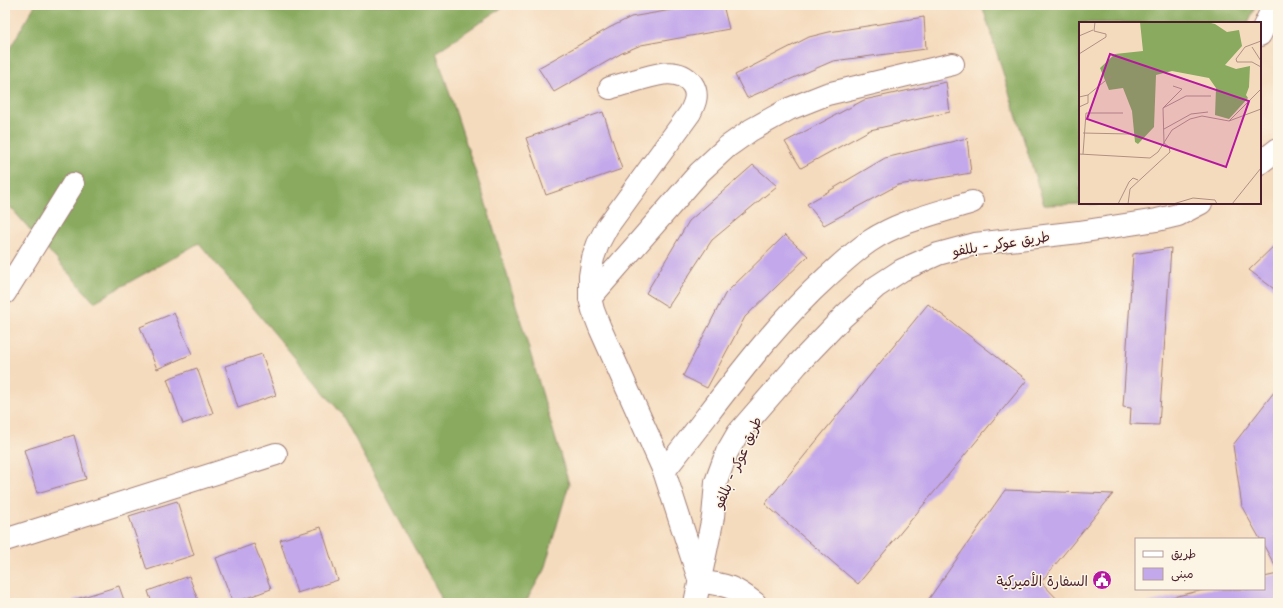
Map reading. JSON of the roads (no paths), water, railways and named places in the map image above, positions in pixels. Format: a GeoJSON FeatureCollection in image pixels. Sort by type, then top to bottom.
{"type":"FeatureCollection","features":[{"type":"Feature","properties":{"kind":"street"},"geometry":{"type":"LineString","coordinates":[[1261,33],[1274,5]]}},
{"type":"Feature","properties":{"kind":"street"},"geometry":{"type":"LineString","coordinates":[[590,298],[700,172],[727,147],[751,130],[790,109],[827,94],[953,64]]}},
{"type":"Feature","properties":{"kind":"street"},"geometry":{"type":"LineString","coordinates":[[610,88],[655,74],[668,73],[682,76],[687,79],[692,84],[697,95],[690,112],[607,227],[598,244],[593,258],[590,276],[590,298],[600,328],[664,471],[700,582],[719,583],[740,591],[755,603]]}},
{"type":"Feature","properties":{"kind":"street"},"geometry":{"type":"LineString","coordinates":[[1261,162],[1278,149]]}},
{"type":"Feature","properties":{"kind":"street"},"geometry":{"type":"LineString","coordinates":[[5,293],[73,184]]}},
{"type":"Feature","properties":{"kind":"street"},"geometry":{"type":"LineString","coordinates":[[664,471],[782,323],[808,294],[840,265],[870,241],[888,232],[905,224],[972,202]]}},
{"type":"Feature","properties":{"kind":"street","name":"طريق عوكر - بللفو"},"geometry":{"type":"LineString","coordinates":[[695,603],[713,517],[716,482],[727,452],[738,433],[797,365],[844,316],[876,287],[902,270],[938,254],[975,244],[1087,231],[1157,220],[1181,209],[1198,204]]}},
{"type":"Feature","properties":{"kind":"street"},"geometry":{"type":"LineString","coordinates":[[5,540],[276,454]]}},
{"type":"Feature","properties":{"kind":"place","name":"السفارة الأميركية"},"geometry":{"type":"Point","coordinates":[1102,580]}}]}
